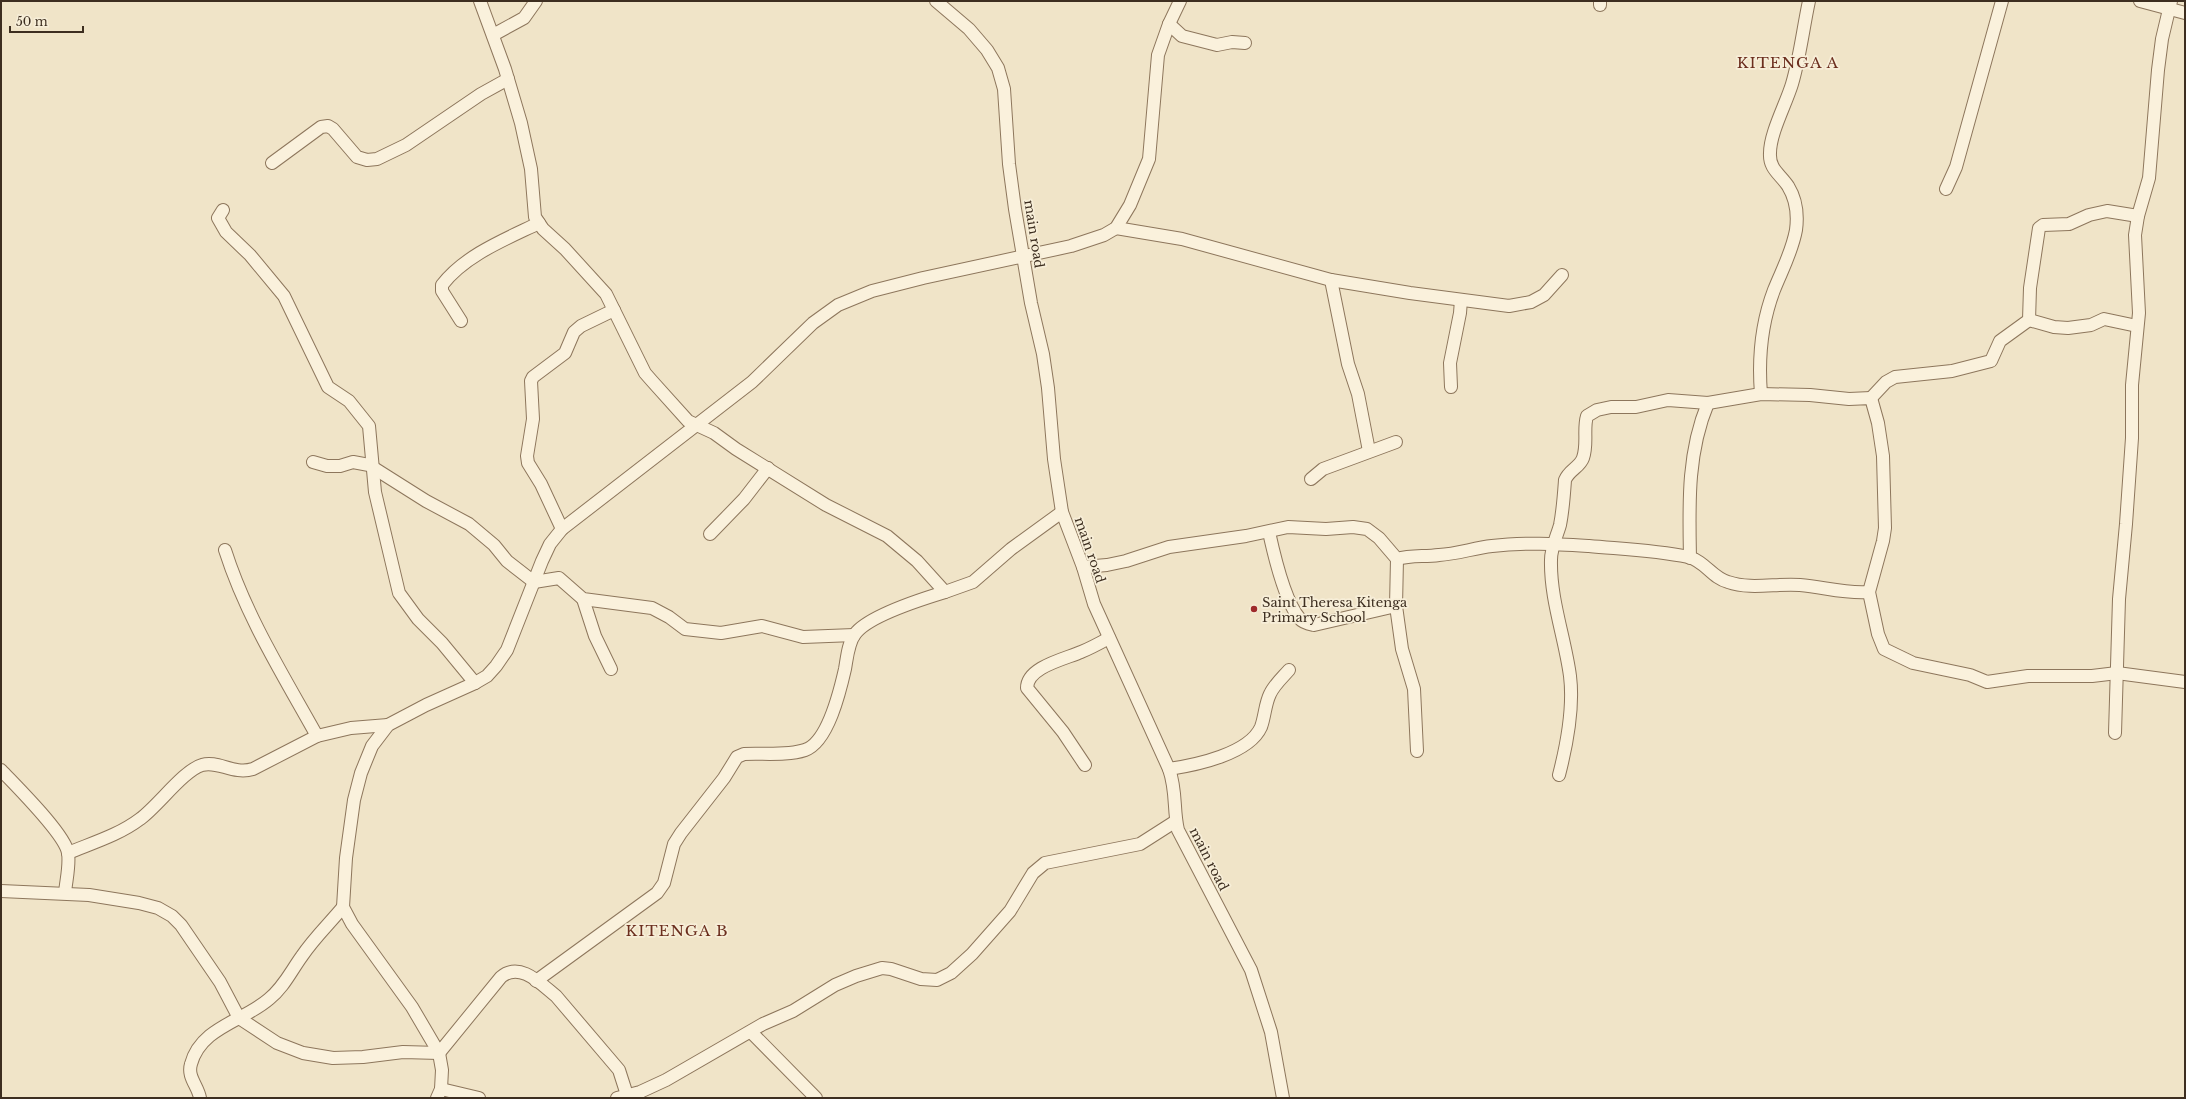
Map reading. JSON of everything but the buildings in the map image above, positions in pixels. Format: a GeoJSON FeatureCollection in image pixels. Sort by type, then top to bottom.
{"type":"FeatureCollection","features":[{"type":"Feature","properties":{"kind":"street"},"geometry":{"type":"LineString","coordinates":[[480,1],[508,79],[531,168],[534,190],[534,210],[539,223],[598,284],[614,310],[645,373],[688,421],[714,433],[826,505],[887,536],[916,561],[945,592]]}},
{"type":"Feature","properties":{"kind":"street"},"geometry":{"type":"LineString","coordinates":[[493,35],[524,18],[536,1]]}},
{"type":"Feature","properties":{"kind":"street","name":"main road"},"geometry":{"type":"LineString","coordinates":[[936,1],[969,29],[987,50],[998,68],[1004,89],[1009,164],[1023,256],[1031,303],[1044,361],[1054,459],[1062,512],[1083,567],[1094,604],[1169,769],[1174,784],[1176,821],[1178,830],[1251,970],[1271,1032],[1283,1098]]}},
{"type":"Feature","properties":{"kind":"street"},"geometry":{"type":"LineString","coordinates":[[68,853],[121,832],[140,820],[197,767],[206,764],[237,771],[248,771],[317,736],[351,728],[388,725],[475,684],[487,676],[507,650],[550,544],[562,529],[752,382],[813,323],[838,305],[872,291],[1071,246],[1104,235],[1116,228],[1130,205],[1149,159],[1158,55],[1169,24],[1180,1]]}},
{"type":"Feature","properties":{"kind":"street"},"geometry":{"type":"LineString","coordinates":[[1761,394],[1759,355],[1762,328],[1774,288],[1789,255],[1797,218],[1788,187],[1771,165],[1769,152],[1792,85],[1809,1]]}},
{"type":"Feature","properties":{"kind":"street"},"geometry":{"type":"LineString","coordinates":[[1946,189],[1956,167],[2002,1]]}},
{"type":"Feature","properties":{"kind":"street"},"geometry":{"type":"LineString","coordinates":[[2140,1],[2170,5],[2185,13]]}},
{"type":"Feature","properties":{"kind":"street"},"geometry":{"type":"LineString","coordinates":[[2115,733],[2119,599],[2132,438],[2132,384],[2137,326],[2135,235],[2138,216],[2150,178],[2158,70],[2170,5]]}},
{"type":"Feature","properties":{"kind":"street"},"geometry":{"type":"LineString","coordinates":[[1169,24],[1182,36],[1216,45],[1232,42],[1245,42]]}},
{"type":"Feature","properties":{"kind":"street"},"geometry":{"type":"LineString","coordinates":[[272,163],[322,127],[328,126],[333,129],[357,157],[367,160],[377,159],[406,145],[481,94],[508,79]]}},
{"type":"Feature","properties":{"kind":"street"},"geometry":{"type":"LineString","coordinates":[[223,210],[218,218],[226,232],[250,255],[284,296],[328,387],[349,401],[369,426],[375,492],[400,592],[418,619],[442,643],[475,684]]}},
{"type":"Feature","properties":{"kind":"street"},"geometry":{"type":"LineString","coordinates":[[2029,320],[2031,277],[2038,234],[2043,225],[2069,224],[2089,215],[2107,210],[2138,216]]}},
{"type":"Feature","properties":{"kind":"street"},"geometry":{"type":"LineString","coordinates":[[461,322],[442,291],[442,285],[447,278],[466,263],[494,246],[539,223]]}},
{"type":"Feature","properties":{"kind":"street"},"geometry":{"type":"LineString","coordinates":[[1116,228],[1182,239],[1331,280],[1508,306],[1531,302],[1544,295],[1562,275]]}},
{"type":"Feature","properties":{"kind":"street"},"geometry":{"type":"LineString","coordinates":[[1331,280],[1348,364],[1358,394],[1369,451]]}},
{"type":"Feature","properties":{"kind":"street"},"geometry":{"type":"LineString","coordinates":[[1451,386],[1450,363],[1460,313],[1461,300]]}},
{"type":"Feature","properties":{"kind":"street"},"geometry":{"type":"LineString","coordinates":[[562,529],[541,484],[528,463],[527,456],[533,419],[531,381],[533,377],[565,353],[574,332],[581,326],[614,310]]}},
{"type":"Feature","properties":{"kind":"street"},"geometry":{"type":"LineString","coordinates":[[2029,320],[2054,327],[2068,328],[2091,325],[2104,319],[2137,326]]}},
{"type":"Feature","properties":{"kind":"street"},"geometry":{"type":"LineString","coordinates":[[1560,775],[1570,711],[1570,678],[1554,588],[1551,561],[1560,524],[1565,480],[1567,474],[1580,464],[1585,451],[1587,416],[1597,410],[1636,407],[1668,400],[1708,403],[1761,394],[1810,395],[1849,399],[1870,398],[1886,382],[1895,377],[1952,371],[1991,361],[2000,341],[2029,320]]}},
{"type":"Feature","properties":{"kind":"street"},"geometry":{"type":"LineString","coordinates":[[1870,398],[1878,423],[1884,456],[1885,528],[1883,541],[1869,592],[1881,644],[1888,652],[1913,663],[1970,676],[1987,682],[2034,676],[2084,676],[2117,673],[2185,682]]}},
{"type":"Feature","properties":{"kind":"street"},"geometry":{"type":"LineString","coordinates":[[1690,558],[1689,497],[1691,463],[1701,419],[1708,403]]}},
{"type":"Feature","properties":{"kind":"street"},"geometry":{"type":"LineString","coordinates":[[1311,479],[1323,470],[1369,451],[1396,442]]}},
{"type":"Feature","properties":{"kind":"street"},"geometry":{"type":"LineString","coordinates":[[313,462],[340,466],[353,462],[361,462],[374,468],[426,501],[469,524],[494,545],[507,561],[534,582],[559,578],[584,599],[652,608],[669,617],[685,629],[721,633],[762,626],[803,637],[854,635]]}},
{"type":"Feature","properties":{"kind":"street"},"geometry":{"type":"LineString","coordinates":[[710,534],[744,499],[768,468]]}},
{"type":"Feature","properties":{"kind":"street"},"geometry":{"type":"LineString","coordinates":[[536,981],[657,894],[664,882],[674,844],[724,778],[737,757],[744,754],[804,751],[814,746],[823,733],[838,696],[854,635],[860,628],[897,609],[973,582],[1011,549],[1062,512]]}},
{"type":"Feature","properties":{"kind":"street"},"geometry":{"type":"LineString","coordinates":[[1083,567],[1107,565],[1126,561],[1169,547],[1269,532],[1288,527],[1326,530],[1353,527],[1367,530],[1379,538],[1397,559],[1396,606],[1402,649],[1414,689],[1417,750]]}},
{"type":"Feature","properties":{"kind":"street"},"geometry":{"type":"LineString","coordinates":[[1269,532],[1273,552],[1283,582],[1294,610],[1301,620],[1314,625],[1396,606]]}},
{"type":"Feature","properties":{"kind":"street"},"geometry":{"type":"LineString","coordinates":[[1397,559],[1406,556],[1438,556],[1491,546],[1529,543],[1554,544],[1654,551],[1690,558],[1701,562],[1716,577],[1728,582],[1745,586],[1800,585],[1851,593],[1869,592]]}},
{"type":"Feature","properties":{"kind":"street"},"geometry":{"type":"LineString","coordinates":[[225,550],[234,579],[248,604],[258,631],[317,736]]}},
{"type":"Feature","properties":{"kind":"street"},"geometry":{"type":"LineString","coordinates":[[584,599],[595,636],[611,668]]}},
{"type":"Feature","properties":{"kind":"street"},"geometry":{"type":"LineString","coordinates":[[1084,765],[1063,732],[1027,688],[1027,683],[1033,675],[1045,667],[1109,638]]}},
{"type":"Feature","properties":{"kind":"street"},"geometry":{"type":"LineString","coordinates":[[1169,769],[1208,760],[1244,745],[1254,738],[1261,726],[1269,694],[1289,670]]}},
{"type":"Feature","properties":{"kind":"street"},"geometry":{"type":"LineString","coordinates":[[388,725],[372,746],[361,773],[354,800],[346,858],[343,907],[352,924],[412,1007],[439,1053],[442,1070],[439,1094],[479,1098]]}},
{"type":"Feature","properties":{"kind":"street"},"geometry":{"type":"LineString","coordinates":[[1,770],[41,813],[64,844],[68,853],[65,893]]}},
{"type":"Feature","properties":{"kind":"street"},"geometry":{"type":"LineString","coordinates":[[439,1053],[481,1000],[507,972],[518,970],[556,996],[619,1070],[622,1096],[645,1090],[856,976],[882,968],[891,969],[921,978],[937,980],[951,973],[972,954],[1010,911],[1033,874],[1045,863],[1140,844],[1176,821]]}},
{"type":"Feature","properties":{"kind":"street"},"geometry":{"type":"LineString","coordinates":[[1,891],[65,893],[139,903],[158,908],[172,916],[181,925],[220,982],[240,1018],[277,1043],[303,1053],[333,1058],[363,1057],[403,1052],[439,1053]]}},
{"type":"Feature","properties":{"kind":"street"},"geometry":{"type":"LineString","coordinates":[[200,1098],[190,1073],[191,1064],[196,1053],[205,1040],[217,1030],[261,1006],[279,990],[302,954],[343,907]]}},
{"type":"Feature","properties":{"kind":"street"},"geometry":{"type":"LineString","coordinates":[[751,1032],[816,1098]]}},
{"type":"Feature","properties":{"kind":"place","name":"Saint Theresa Kitenga Primary School"},"geometry":{"type":"Point","coordinates":[1254,609]}},
{"type":"Feature","properties":{"kind":"district","name":"KITENGA A"},"geometry":{"type":"Point","coordinates":[1788,62]}},
{"type":"Feature","properties":{"kind":"district","name":"KITENGA B"},"geometry":{"type":"Point","coordinates":[677,930]}}]}
